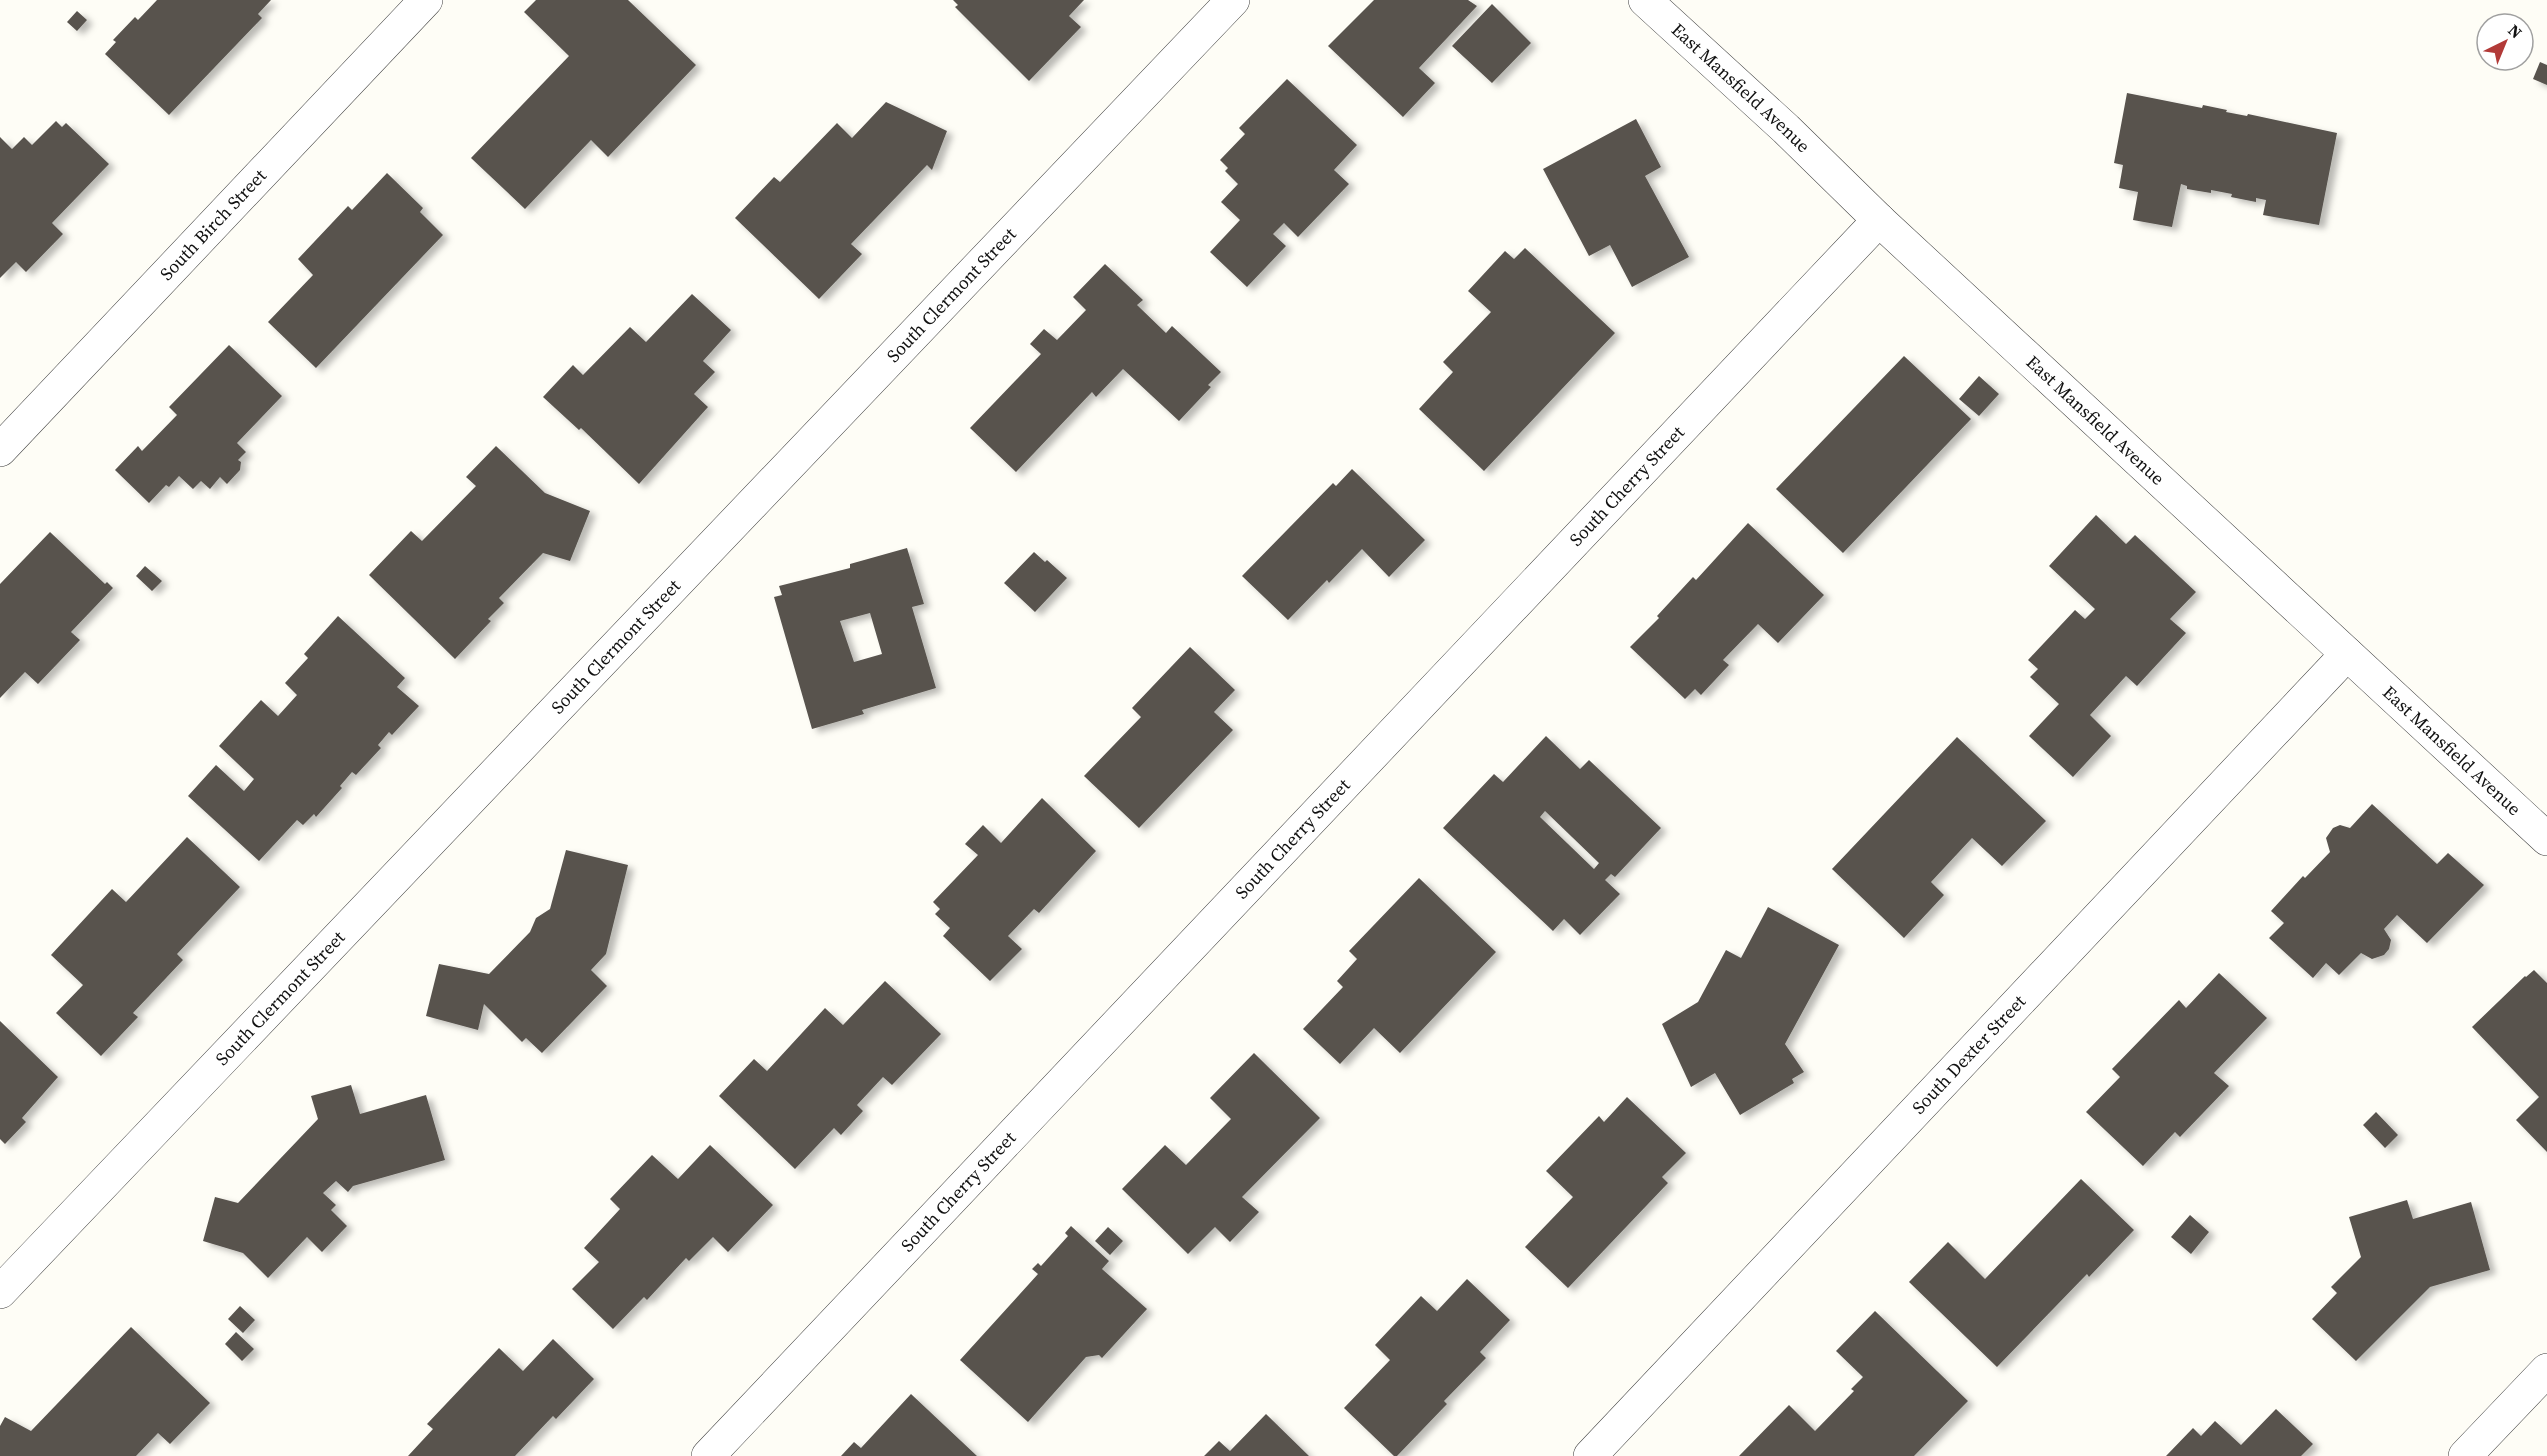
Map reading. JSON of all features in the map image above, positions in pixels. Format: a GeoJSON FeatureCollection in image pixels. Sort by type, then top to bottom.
{"type":"FeatureCollection","features":[{"type":"Feature","properties":{"kind":"street","name":"South Birch Street"},"geometry":{"type":"LineString","coordinates":[[0,450],[426,0]]}},
{"type":"Feature","properties":{"kind":"street","name":"South Clermont Street"},"geometry":{"type":"LineString","coordinates":[[0,1292],[1233,0]]}},
{"type":"Feature","properties":{"kind":"street","name":"East Mansfield Avenue"},"geometry":{"type":"LineString","coordinates":[[1645,0],[2547,839]]}},
{"type":"Feature","properties":{"kind":"street","name":"South Cherry Street"},"geometry":{"type":"LineString","coordinates":[[708,1456],[1879,220]]}},
{"type":"Feature","properties":{"kind":"street","name":"South Dexter Street"},"geometry":{"type":"LineString","coordinates":[[1590,1456],[2347,654]]}},
{"type":"Feature","properties":{"kind":"street"},"geometry":{"type":"LineString","coordinates":[[2465,1456],[2547,1370]]}},
{"type":"Feature","properties":{"kind":"building"},"geometry":{"type":"Polygon","coordinates":[[[157,0],[271,0],[258,14],[262,18],[169,115],[105,54],[116,42],[113,40],[135,17],[138,20],[157,0]]]}},
{"type":"Feature","properties":{"kind":"building"},"geometry":{"type":"Polygon","coordinates":[[[536,0],[628,0],[696,65],[608,157],[591,140],[525,209],[471,158],[569,56],[524,12],[536,0]]]}},
{"type":"Feature","properties":{"kind":"building"},"geometry":{"type":"Polygon","coordinates":[[[953,0],[1084,0],[1069,16],[1081,27],[1029,81],[955,7],[958,5],[953,0]]]}},
{"type":"Feature","properties":{"kind":"building"},"geometry":{"type":"Polygon","coordinates":[[[1374,0],[1468,0],[1477,6],[1419,68],[1435,83],[1403,117],[1328,46],[1374,0]]]}},
{"type":"Feature","properties":{"kind":"building"},"geometry":{"type":"Polygon","coordinates":[[[1492,4],[1531,43],[1492,83],[1452,46],[1492,4]]]}},
{"type":"Feature","properties":{"kind":"building"},"geometry":{"type":"Polygon","coordinates":[[[77,11],[87,20],[77,31],[67,22],[77,11]]]}},
{"type":"Feature","properties":{"kind":"building"},"geometry":{"type":"Polygon","coordinates":[[[2540,62],[2547,65],[2547,85],[2533,79],[2540,62]]]}},
{"type":"Feature","properties":{"kind":"building"},"geometry":{"type":"Polygon","coordinates":[[[1287,79],[1357,145],[1334,170],[1349,184],[1298,237],[1284,223],[1273,234],[1286,246],[1247,287],[1210,252],[1240,220],[1221,202],[1238,184],[1225,171],[1228,168],[1220,160],[1245,134],[1239,128],[1287,79]]]}},
{"type":"Feature","properties":{"kind":"building"},"geometry":{"type":"Polygon","coordinates":[[[2127,93],[2202,108],[2203,105],[2227,110],[2226,112],[2247,116],[2248,114],[2337,133],[2319,225],[2263,215],[2266,200],[2256,198],[2256,202],[2211,190],[2211,193],[2187,189],[2187,186],[2181,184],[2172,227],[2133,220],[2138,192],[2119,188],[2123,165],[2114,163],[2127,93]]]}},
{"type":"Feature","properties":{"kind":"building"},"geometry":{"type":"Polygon","coordinates":[[[886,102],[947,131],[932,170],[927,165],[851,244],[862,254],[819,299],[735,218],[774,177],[780,182],[837,123],[852,138],[886,102]]]}},
{"type":"Feature","properties":{"kind":"building"},"geometry":{"type":"Polygon","coordinates":[[[1636,119],[1661,167],[1645,176],[1689,257],[1632,287],[1610,245],[1589,256],[1543,169],[1636,119]]]}},
{"type":"Feature","properties":{"kind":"building"},"geometry":{"type":"Polygon","coordinates":[[[56,121],[62,127],[66,123],[109,164],[52,223],[63,234],[26,272],[16,262],[0,278],[0,137],[12,149],[24,137],[32,145],[56,121]]]}},
{"type":"Feature","properties":{"kind":"building"},"geometry":{"type":"Polygon","coordinates":[[[387,173],[423,208],[420,212],[443,235],[316,368],[268,322],[313,275],[298,259],[348,206],[352,210],[387,173]]]}},
{"type":"Feature","properties":{"kind":"building"},"geometry":{"type":"Polygon","coordinates":[[[1525,248],[1615,333],[1484,471],[1419,409],[1453,372],[1443,362],[1491,312],[1468,291],[1505,251],[1514,259],[1525,248]]]}},
{"type":"Feature","properties":{"kind":"building"},"geometry":{"type":"Polygon","coordinates":[[[1105,264],[1143,300],[1137,305],[1166,333],[1172,326],[1221,372],[1208,385],[1211,387],[1179,421],[1123,369],[1096,397],[1092,392],[1016,472],[970,428],[1041,354],[1030,344],[1044,329],[1057,340],[1086,310],[1073,297],[1105,264]]]}},
{"type":"Feature","properties":{"kind":"building"},"geometry":{"type":"Polygon","coordinates":[[[692,294],[731,330],[703,361],[715,372],[694,394],[708,407],[639,484],[581,428],[579,430],[543,397],[573,365],[583,375],[630,327],[646,342],[692,294]]]}},
{"type":"Feature","properties":{"kind":"building"},"geometry":{"type":"Polygon","coordinates":[[[229,345],[282,396],[237,443],[246,452],[238,460],[241,462],[240,470],[227,484],[220,477],[210,489],[201,481],[193,489],[179,476],[169,487],[166,485],[149,503],[115,470],[138,446],[142,451],[177,415],[169,407],[229,345]]]}},
{"type":"Feature","properties":{"kind":"building"},"geometry":{"type":"Polygon","coordinates":[[[1904,356],[1971,419],[1843,553],[1776,489],[1904,356]]]}},
{"type":"Feature","properties":{"kind":"building"},"geometry":{"type":"Polygon","coordinates":[[[1979,376],[1999,394],[1979,416],[1959,399],[1979,376]]]}},
{"type":"Feature","properties":{"kind":"building"},"geometry":{"type":"Polygon","coordinates":[[[496,446],[545,493],[590,511],[570,561],[543,553],[499,598],[504,603],[488,619],[491,621],[455,659],[369,575],[411,531],[422,541],[476,486],[466,477],[496,446]]]}},
{"type":"Feature","properties":{"kind":"building"},"geometry":{"type":"Polygon","coordinates":[[[1352,469],[1425,540],[1389,577],[1362,549],[1329,583],[1327,580],[1288,620],[1242,576],[1333,483],[1336,486],[1352,469]]]}},
{"type":"Feature","properties":{"kind":"building"},"geometry":{"type":"Polygon","coordinates":[[[2096,515],[2126,544],[2135,535],[2196,592],[2170,619],[2186,633],[2137,686],[2126,676],[2090,715],[2111,736],[2073,777],[2029,736],[2059,704],[2030,677],[2038,669],[2028,660],[2075,610],[2085,619],[2095,609],[2049,566],[2096,515]]]}},
{"type":"Feature","properties":{"kind":"building"},"geometry":{"type":"Polygon","coordinates":[[[1748,523],[1824,595],[1778,643],[1758,624],[1723,660],[1729,665],[1701,695],[1695,689],[1685,699],[1630,647],[1659,618],[1657,616],[1693,577],[1696,580],[1748,523]]]}},
{"type":"Feature","properties":{"kind":"building"},"geometry":{"type":"Polygon","coordinates":[[[50,532],[105,584],[107,582],[113,588],[71,632],[80,640],[38,684],[25,672],[0,698],[0,584],[50,532]]]}},
{"type":"Feature","properties":{"kind":"building"},"geometry":{"type":"Polygon","coordinates":[[[907,548],[924,604],[912,607],[936,688],[862,710],[864,714],[812,729],[774,597],[782,595],[779,586],[850,568],[850,564],[907,548]],[[870,613],[840,621],[854,662],[882,654],[870,613]]]}},
{"type":"Feature","properties":{"kind":"building"},"geometry":{"type":"Polygon","coordinates":[[[1034,552],[1067,578],[1035,612],[1004,583],[1034,552]]]}},
{"type":"Feature","properties":{"kind":"building"},"geometry":{"type":"Polygon","coordinates":[[[145,566],[162,581],[152,591],[136,576],[145,566]]]}},
{"type":"Feature","properties":{"kind":"building"},"geometry":{"type":"Polygon","coordinates":[[[338,616],[405,678],[397,687],[419,706],[392,735],[389,732],[378,745],[381,748],[356,775],[352,772],[340,786],[342,788],[316,817],[314,814],[303,825],[297,820],[259,861],[188,796],[216,765],[244,791],[254,779],[219,746],[261,700],[278,716],[297,695],[285,683],[308,658],[304,654],[338,616]]]}},
{"type":"Feature","properties":{"kind":"building"},"geometry":{"type":"Polygon","coordinates":[[[1190,647],[1235,690],[1214,712],[1233,730],[1139,828],[1084,776],[1141,717],[1132,708],[1190,647]]]}},
{"type":"Feature","properties":{"kind":"building"},"geometry":{"type":"Polygon","coordinates":[[[1546,736],[1580,769],[1589,760],[1661,828],[1615,877],[1611,874],[1605,880],[1620,894],[1580,935],[1564,919],[1553,931],[1443,828],[1494,774],[1503,782],[1546,736]],[[1545,811],[1540,817],[1594,869],[1599,863],[1545,811]]]}},
{"type":"Feature","properties":{"kind":"building"},"geometry":{"type":"Polygon","coordinates":[[[1957,737],[2046,821],[2002,866],[1972,838],[1931,882],[1944,895],[1904,938],[1832,869],[1957,737]]]}},
{"type":"Feature","properties":{"kind":"building"},"geometry":{"type":"Polygon","coordinates":[[[1042,798],[1096,851],[1039,913],[1034,909],[1008,936],[1022,949],[990,981],[943,936],[950,928],[935,914],[940,909],[933,902],[978,855],[965,844],[983,825],[1001,843],[1042,798]]]}},
{"type":"Feature","properties":{"kind":"building"},"geometry":{"type":"Polygon","coordinates":[[[2372,804],[2437,864],[2448,853],[2484,885],[2427,943],[2397,915],[2384,929],[2391,940],[2389,949],[2384,955],[2372,959],[2361,953],[2339,975],[2326,963],[2313,978],[2269,938],[2284,923],[2271,911],[2303,876],[2305,878],[2330,852],[2326,838],[2333,828],[2340,825],[2350,828],[2372,804]]]}},
{"type":"Feature","properties":{"kind":"building"},"geometry":{"type":"Polygon","coordinates":[[[187,837],[240,887],[177,954],[183,960],[133,1013],[138,1017],[101,1056],[56,1013],[83,985],[51,955],[112,889],[126,902],[187,837]]]}},
{"type":"Feature","properties":{"kind":"building"},"geometry":{"type":"Polygon","coordinates":[[[566,850],[628,865],[606,954],[591,970],[607,986],[542,1053],[526,1038],[522,1042],[484,1004],[478,1030],[426,1016],[439,964],[489,974],[530,932],[536,918],[550,909],[566,850]]]}},
{"type":"Feature","properties":{"kind":"building"},"geometry":{"type":"Polygon","coordinates":[[[1419,878],[1496,952],[1400,1053],[1374,1028],[1340,1064],[1303,1029],[1343,987],[1337,981],[1357,959],[1349,951],[1419,878]]]}},
{"type":"Feature","properties":{"kind":"building"},"geometry":{"type":"Polygon","coordinates":[[[1768,907],[1839,945],[1785,1044],[1804,1072],[1792,1079],[1794,1083],[1740,1115],[1715,1073],[1691,1087],[1662,1024],[1698,1002],[1726,950],[1741,958],[1768,907]]]}},
{"type":"Feature","properties":{"kind":"building"},"geometry":{"type":"Polygon","coordinates":[[[2534,970],[2547,983],[2547,1152],[2516,1120],[2539,1097],[2472,1027],[2534,970]]]}},
{"type":"Feature","properties":{"kind":"building"},"geometry":{"type":"Polygon","coordinates":[[[2219,973],[2267,1018],[2214,1073],[2229,1086],[2180,1137],[2175,1132],[2143,1166],[2086,1112],[2120,1077],[2112,1069],[2179,1000],[2186,1008],[2219,973]]]}},
{"type":"Feature","properties":{"kind":"building"},"geometry":{"type":"Polygon","coordinates":[[[885,981],[941,1034],[892,1085],[883,1077],[857,1105],[863,1111],[841,1135],[834,1128],[795,1169],[719,1096],[754,1059],[767,1071],[825,1008],[843,1025],[885,981]]]}},
{"type":"Feature","properties":{"kind":"building"},"geometry":{"type":"Polygon","coordinates":[[[0,1021],[58,1077],[22,1118],[26,1122],[5,1144],[0,1139],[0,1021]]]}},
{"type":"Feature","properties":{"kind":"building"},"geometry":{"type":"Polygon","coordinates":[[[1254,1053],[1320,1118],[1242,1197],[1259,1212],[1230,1242],[1215,1227],[1188,1254],[1122,1189],[1165,1145],[1186,1165],[1231,1119],[1210,1098],[1254,1053]]]}},
{"type":"Feature","properties":{"kind":"building"},"geometry":{"type":"Polygon","coordinates":[[[351,1085],[360,1114],[426,1095],[445,1160],[353,1186],[348,1192],[336,1181],[323,1193],[336,1205],[331,1210],[347,1226],[322,1252],[307,1237],[268,1278],[243,1253],[203,1241],[215,1197],[238,1203],[318,1119],[311,1096],[351,1085]]]}},
{"type":"Feature","properties":{"kind":"building"},"geometry":{"type":"Polygon","coordinates":[[[1627,1097],[1686,1153],[1662,1177],[1668,1183],[1568,1288],[1525,1247],[1573,1197],[1546,1171],[1599,1116],[1604,1122],[1627,1097]]]}},
{"type":"Feature","properties":{"kind":"building"},"geometry":{"type":"Polygon","coordinates":[[[2376,1112],[2398,1135],[2385,1148],[2363,1125],[2376,1112]]]}},
{"type":"Feature","properties":{"kind":"building"},"geometry":{"type":"Polygon","coordinates":[[[710,1145],[773,1205],[728,1252],[713,1237],[689,1261],[686,1258],[647,1300],[644,1297],[613,1329],[572,1289],[599,1262],[584,1248],[620,1209],[610,1199],[652,1155],[678,1179],[710,1145]]]}},
{"type":"Feature","properties":{"kind":"building"},"geometry":{"type":"Polygon","coordinates":[[[2081,1179],[2134,1230],[2089,1277],[2087,1274],[1997,1367],[1909,1282],[1948,1242],[1985,1279],[2081,1179]]]}},
{"type":"Feature","properties":{"kind":"building"},"geometry":{"type":"Polygon","coordinates":[[[2407,1200],[2413,1219],[2471,1202],[2490,1270],[2430,1287],[2356,1361],[2312,1319],[2337,1293],[2331,1287],[2361,1257],[2349,1217],[2407,1200]]]}},
{"type":"Feature","properties":{"kind":"building"},"geometry":{"type":"Polygon","coordinates":[[[2190,1215],[2209,1232],[2191,1254],[2171,1237],[2190,1215]]]}},
{"type":"Feature","properties":{"kind":"building"},"geometry":{"type":"Polygon","coordinates":[[[1071,1226],[1109,1261],[1102,1269],[1147,1309],[1102,1358],[1099,1355],[1086,1357],[1028,1422],[960,1360],[1038,1274],[1032,1269],[1038,1263],[1041,1266],[1068,1236],[1065,1233],[1071,1226]]]}},
{"type":"Feature","properties":{"kind":"building"},"geometry":{"type":"Polygon","coordinates":[[[1108,1227],[1123,1241],[1110,1255],[1095,1241],[1108,1227]]]}},
{"type":"Feature","properties":{"kind":"building"},"geometry":{"type":"Polygon","coordinates":[[[1467,1279],[1510,1320],[1480,1352],[1486,1358],[1444,1401],[1447,1404],[1397,1456],[1394,1456],[1344,1408],[1390,1360],[1375,1345],[1421,1296],[1437,1311],[1467,1279]]]}},
{"type":"Feature","properties":{"kind":"building"},"geometry":{"type":"Polygon","coordinates":[[[240,1306],[255,1320],[243,1333],[228,1319],[240,1306]]]}},
{"type":"Feature","properties":{"kind":"building"},"geometry":{"type":"Polygon","coordinates":[[[1875,1311],[1968,1401],[1914,1456],[1739,1456],[1789,1405],[1815,1431],[1854,1391],[1851,1389],[1863,1377],[1836,1351],[1875,1311]]]}},
{"type":"Feature","properties":{"kind":"building"},"geometry":{"type":"Polygon","coordinates":[[[131,1327],[210,1403],[170,1444],[158,1433],[136,1456],[0,1456],[0,1426],[5,1417],[31,1431],[131,1327]]]}},
{"type":"Feature","properties":{"kind":"building"},"geometry":{"type":"Polygon","coordinates":[[[236,1332],[254,1349],[242,1361],[225,1344],[236,1332]]]}},
{"type":"Feature","properties":{"kind":"building"},"geometry":{"type":"Polygon","coordinates":[[[553,1339],[594,1379],[556,1419],[553,1416],[515,1456],[408,1456],[433,1429],[427,1424],[499,1348],[523,1371],[553,1339]]]}},
{"type":"Feature","properties":{"kind":"building"},"geometry":{"type":"Polygon","coordinates":[[[911,1394],[977,1456],[841,1456],[854,1442],[861,1448],[911,1394]]]}},
{"type":"Feature","properties":{"kind":"building"},"geometry":{"type":"Polygon","coordinates":[[[2276,1409],[2313,1444],[2301,1456],[2166,1456],[2193,1428],[2201,1436],[2215,1421],[2241,1445],[2276,1409]]]}},
{"type":"Feature","properties":{"kind":"building"},"geometry":{"type":"Polygon","coordinates":[[[1266,1414],[1309,1456],[1204,1456],[1219,1441],[1230,1451],[1266,1414]]]}}]}
